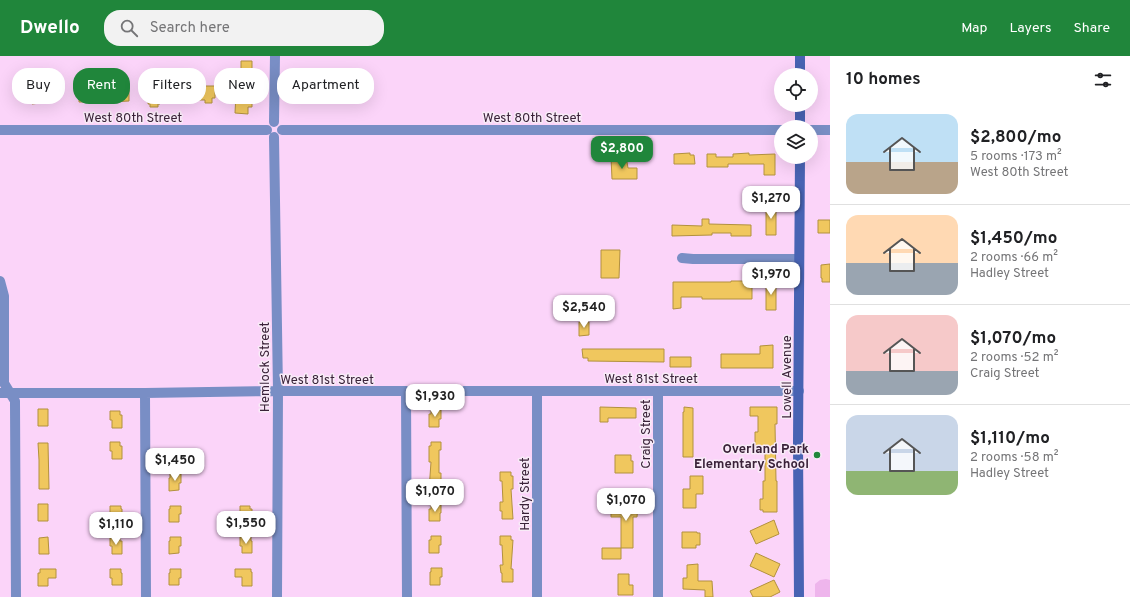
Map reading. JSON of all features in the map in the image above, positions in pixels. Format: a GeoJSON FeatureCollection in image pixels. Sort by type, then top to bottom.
{"type":"FeatureCollection","features":[{"type":"Feature","properties":{"kind":"street"},"geometry":{"type":"LineString","coordinates":[[274,122],[275,56]]}},
{"type":"Feature","properties":{"kind":"street"},"geometry":{"type":"LineString","coordinates":[[800,56],[800,68]]}},
{"type":"Feature","properties":{"kind":"street"},"geometry":{"type":"LineString","coordinates":[[274,122],[280,125],[282,130],[281,135],[274,137],[269,136],[267,130],[269,125],[274,122]]}},
{"type":"Feature","properties":{"kind":"street","name":"West 80th Street"},"geometry":{"type":"LineString","coordinates":[[0,130],[267,130]]}},
{"type":"Feature","properties":{"kind":"street","name":"West 80th Street"},"geometry":{"type":"LineString","coordinates":[[282,130],[774,130]]}},
{"type":"Feature","properties":{"kind":"street"},"geometry":{"type":"LineString","coordinates":[[818,130],[830,130]]}},
{"type":"Feature","properties":{"kind":"street","name":"Hemlock Street"},"geometry":{"type":"LineString","coordinates":[[274,137],[278,391],[277,597]]}},
{"type":"Feature","properties":{"kind":"street","name":"Lowell Avenue"},"geometry":{"type":"LineString","coordinates":[[799,597],[800,164]]}},
{"type":"Feature","properties":{"kind":"street"},"geometry":{"type":"LineString","coordinates":[[682,258],[799,259]]}},
{"type":"Feature","properties":{"kind":"street"},"geometry":{"type":"LineString","coordinates":[[0,281],[4,296],[5,393],[15,401],[16,597]]}},
{"type":"Feature","properties":{"kind":"street","name":"West 81st Street"},"geometry":{"type":"LineString","coordinates":[[5,393],[278,391],[799,391]]}},
{"type":"Feature","properties":{"kind":"street","name":"Hardy Street"},"geometry":{"type":"LineString","coordinates":[[537,391],[537,597]]}},
{"type":"Feature","properties":{"kind":"street","name":"Craig Street"},"geometry":{"type":"LineString","coordinates":[[658,391],[658,597]]}},
{"type":"Feature","properties":{"kind":"street"},"geometry":{"type":"LineString","coordinates":[[406,392],[407,597]]}},
{"type":"Feature","properties":{"kind":"street"},"geometry":{"type":"LineString","coordinates":[[145,393],[146,597]]}},
{"type":"Feature","properties":{"kind":"shaded area"},"geometry":{"type":"Polygon","coordinates":[[[820,580],[830,580],[830,597],[815,597],[815,584],[820,580]]]}},
{"type":"Feature","properties":{"kind":"building"},"geometry":{"type":"Polygon","coordinates":[[[241,61],[252,61],[252,68],[241,68],[241,61]]]}},
{"type":"Feature","properties":{"kind":"building"},"geometry":{"type":"Polygon","coordinates":[[[206,86],[214,86],[214,98],[212,98],[212,103],[206,103],[206,86]]]}},
{"type":"Feature","properties":{"kind":"building"},"geometry":{"type":"Polygon","coordinates":[[[150,104],[158,104],[158,107],[150,107],[150,104]]]}},
{"type":"Feature","properties":{"kind":"building"},"geometry":{"type":"Polygon","coordinates":[[[235,104],[252,104],[252,107],[248,107],[248,114],[235,113],[235,104]]]}},
{"type":"Feature","properties":{"kind":"building"},"geometry":{"type":"Polygon","coordinates":[[[690,153],[690,155],[694,155],[695,164],[674,164],[674,154],[690,153]]]}},
{"type":"Feature","properties":{"kind":"building"},"geometry":{"type":"Polygon","coordinates":[[[707,154],[716,154],[716,157],[733,157],[733,154],[774,154],[775,175],[764,175],[764,164],[728,164],[728,167],[707,167],[707,154]]]}},
{"type":"Feature","properties":{"kind":"building"},"geometry":{"type":"Polygon","coordinates":[[[622,156],[622,162],[627,162],[628,168],[637,168],[637,179],[612,179],[611,157],[622,156]]]}},
{"type":"Feature","properties":{"kind":"building"},"geometry":{"type":"Polygon","coordinates":[[[766,206],[776,206],[776,235],[766,235],[766,206]]]}},
{"type":"Feature","properties":{"kind":"building"},"geometry":{"type":"Polygon","coordinates":[[[702,219],[709,219],[709,224],[751,225],[751,236],[731,236],[731,233],[712,233],[712,235],[672,236],[672,225],[702,226],[702,219]]]}},
{"type":"Feature","properties":{"kind":"building"},"geometry":{"type":"Polygon","coordinates":[[[818,220],[830,220],[830,233],[818,233],[818,220]]]}},
{"type":"Feature","properties":{"kind":"building"},"geometry":{"type":"Polygon","coordinates":[[[601,250],[620,250],[619,278],[601,278],[601,250]]]}},
{"type":"Feature","properties":{"kind":"building"},"geometry":{"type":"Polygon","coordinates":[[[830,264],[830,282],[822,282],[821,265],[830,264]]]}},
{"type":"Feature","properties":{"kind":"building"},"geometry":{"type":"Polygon","coordinates":[[[752,281],[752,299],[702,299],[702,297],[681,297],[681,308],[673,309],[673,282],[752,281]]]}},
{"type":"Feature","properties":{"kind":"building"},"geometry":{"type":"Polygon","coordinates":[[[766,282],[776,282],[776,310],[766,310],[766,282]]]}},
{"type":"Feature","properties":{"kind":"building"},"geometry":{"type":"Polygon","coordinates":[[[579,322],[589,322],[589,335],[579,336],[579,322]]]}},
{"type":"Feature","properties":{"kind":"building"},"geometry":{"type":"Polygon","coordinates":[[[773,345],[773,368],[721,368],[721,354],[760,354],[760,346],[773,345]]]}},
{"type":"Feature","properties":{"kind":"building"},"geometry":{"type":"Polygon","coordinates":[[[582,349],[664,349],[664,362],[588,361],[588,358],[583,358],[582,349]]]}},
{"type":"Feature","properties":{"kind":"building"},"geometry":{"type":"Polygon","coordinates":[[[670,357],[691,357],[691,367],[670,367],[670,357]]]}},
{"type":"Feature","properties":{"kind":"building"},"geometry":{"type":"Polygon","coordinates":[[[600,407],[636,408],[636,418],[608,418],[608,422],[600,422],[600,407]]]}},
{"type":"Feature","properties":{"kind":"building"},"geometry":{"type":"Polygon","coordinates":[[[684,407],[693,408],[693,457],[683,457],[684,407]]]}},
{"type":"Feature","properties":{"kind":"building"},"geometry":{"type":"Polygon","coordinates":[[[750,407],[777,407],[777,424],[775,424],[777,512],[763,512],[763,510],[760,510],[760,499],[763,499],[763,481],[765,481],[765,448],[755,448],[755,432],[758,432],[758,416],[750,416],[750,407]]]}},
{"type":"Feature","properties":{"kind":"building"},"geometry":{"type":"Polygon","coordinates":[[[38,409],[48,409],[48,426],[38,426],[38,409]]]}},
{"type":"Feature","properties":{"kind":"building"},"geometry":{"type":"Polygon","coordinates":[[[431,410],[441,410],[439,427],[429,427],[429,414],[431,414],[431,410]]]}},
{"type":"Feature","properties":{"kind":"building"},"geometry":{"type":"Polygon","coordinates":[[[110,411],[120,411],[120,415],[122,415],[122,428],[112,428],[110,411]]]}},
{"type":"Feature","properties":{"kind":"building"},"geometry":{"type":"Polygon","coordinates":[[[110,442],[120,442],[120,446],[122,446],[122,459],[112,459],[110,442]]]}},
{"type":"Feature","properties":{"kind":"building"},"geometry":{"type":"Polygon","coordinates":[[[431,442],[441,442],[441,450],[439,450],[439,473],[441,473],[440,490],[429,490],[431,462],[429,462],[429,446],[431,446],[431,442]]]}},
{"type":"Feature","properties":{"kind":"building"},"geometry":{"type":"Polygon","coordinates":[[[38,443],[48,443],[49,489],[39,489],[38,443]]]}},
{"type":"Feature","properties":{"kind":"building"},"geometry":{"type":"Polygon","coordinates":[[[615,455],[631,455],[631,461],[633,461],[633,473],[615,473],[615,455]]]}},
{"type":"Feature","properties":{"kind":"building"},"geometry":{"type":"Polygon","coordinates":[[[500,472],[511,472],[511,476],[513,476],[513,489],[511,489],[513,519],[502,519],[500,502],[503,502],[500,472]]]}},
{"type":"Feature","properties":{"kind":"building"},"geometry":{"type":"Polygon","coordinates":[[[170,474],[181,474],[179,490],[169,491],[170,474]]]}},
{"type":"Feature","properties":{"kind":"building"},"geometry":{"type":"Polygon","coordinates":[[[690,476],[703,476],[703,494],[696,494],[696,508],[683,508],[683,489],[690,489],[690,476]]]}},
{"type":"Feature","properties":{"kind":"building"},"geometry":{"type":"Polygon","coordinates":[[[38,504],[48,504],[48,521],[38,521],[38,504]]]}},
{"type":"Feature","properties":{"kind":"building"},"geometry":{"type":"Polygon","coordinates":[[[611,504],[638,505],[637,517],[633,517],[633,548],[621,548],[621,517],[611,517],[611,504]]]}},
{"type":"Feature","properties":{"kind":"building"},"geometry":{"type":"Polygon","coordinates":[[[431,505],[441,505],[440,521],[429,521],[429,509],[431,509],[431,505]]]}},
{"type":"Feature","properties":{"kind":"building"},"geometry":{"type":"Polygon","coordinates":[[[110,506],[121,506],[122,522],[112,522],[110,506]]]}},
{"type":"Feature","properties":{"kind":"building"},"geometry":{"type":"Polygon","coordinates":[[[170,506],[181,506],[179,522],[169,522],[170,506]]]}},
{"type":"Feature","properties":{"kind":"building"},"geometry":{"type":"Polygon","coordinates":[[[240,506],[250,506],[250,509],[252,509],[252,522],[242,522],[240,506]]]}},
{"type":"Feature","properties":{"kind":"building"},"geometry":{"type":"Polygon","coordinates":[[[774,520],[779,534],[756,544],[750,531],[774,520]]]}},
{"type":"Feature","properties":{"kind":"building"},"geometry":{"type":"Polygon","coordinates":[[[682,532],[700,533],[700,545],[696,545],[696,548],[682,548],[682,532]]]}},
{"type":"Feature","properties":{"kind":"building"},"geometry":{"type":"Polygon","coordinates":[[[431,536],[441,536],[439,553],[429,553],[429,540],[431,540],[431,536]]]}},
{"type":"Feature","properties":{"kind":"building"},"geometry":{"type":"Polygon","coordinates":[[[500,536],[511,536],[511,540],[513,540],[511,569],[513,569],[513,582],[502,582],[500,565],[503,565],[500,536]]]}},
{"type":"Feature","properties":{"kind":"building"},"geometry":{"type":"Polygon","coordinates":[[[48,537],[49,554],[39,554],[39,538],[48,537]]]}},
{"type":"Feature","properties":{"kind":"building"},"geometry":{"type":"Polygon","coordinates":[[[170,537],[181,537],[179,553],[169,554],[170,537]]]}},
{"type":"Feature","properties":{"kind":"building"},"geometry":{"type":"Polygon","coordinates":[[[240,537],[251,537],[252,553],[242,553],[240,537]]]}},
{"type":"Feature","properties":{"kind":"building"},"geometry":{"type":"Polygon","coordinates":[[[110,538],[120,538],[120,541],[122,541],[122,554],[112,554],[110,538]]]}},
{"type":"Feature","properties":{"kind":"building"},"geometry":{"type":"Polygon","coordinates":[[[602,548],[621,548],[621,559],[602,559],[602,548]]]}},
{"type":"Feature","properties":{"kind":"building"},"geometry":{"type":"Polygon","coordinates":[[[756,553],[780,564],[774,577],[750,566],[756,553]]]}},
{"type":"Feature","properties":{"kind":"building"},"geometry":{"type":"Polygon","coordinates":[[[698,564],[698,581],[712,581],[713,597],[705,597],[705,590],[683,589],[683,578],[687,578],[687,565],[698,564]]]}},
{"type":"Feature","properties":{"kind":"building"},"geometry":{"type":"Polygon","coordinates":[[[431,568],[442,568],[440,585],[430,585],[431,568]]]}},
{"type":"Feature","properties":{"kind":"building"},"geometry":{"type":"Polygon","coordinates":[[[40,569],[56,569],[56,578],[48,578],[48,586],[38,586],[38,573],[40,573],[40,569]]]}},
{"type":"Feature","properties":{"kind":"building"},"geometry":{"type":"Polygon","coordinates":[[[110,569],[121,569],[122,585],[112,585],[110,569]]]}},
{"type":"Feature","properties":{"kind":"building"},"geometry":{"type":"Polygon","coordinates":[[[170,569],[181,569],[179,585],[169,585],[170,569]]]}},
{"type":"Feature","properties":{"kind":"building"},"geometry":{"type":"Polygon","coordinates":[[[235,569],[251,569],[252,586],[242,586],[242,577],[235,577],[235,569]]]}},
{"type":"Feature","properties":{"kind":"building"},"geometry":{"type":"Polygon","coordinates":[[[618,574],[629,574],[629,585],[633,585],[633,595],[618,595],[618,574]]]}},
{"type":"Feature","properties":{"kind":"building"},"geometry":{"type":"Polygon","coordinates":[[[774,580],[780,592],[770,597],[753,597],[750,591],[774,580]]]}},
{"type":"Feature","properties":{"kind":"place","name":"Overland Park Elementary School"},"geometry":{"type":"Point","coordinates":[817,455]}}]}
